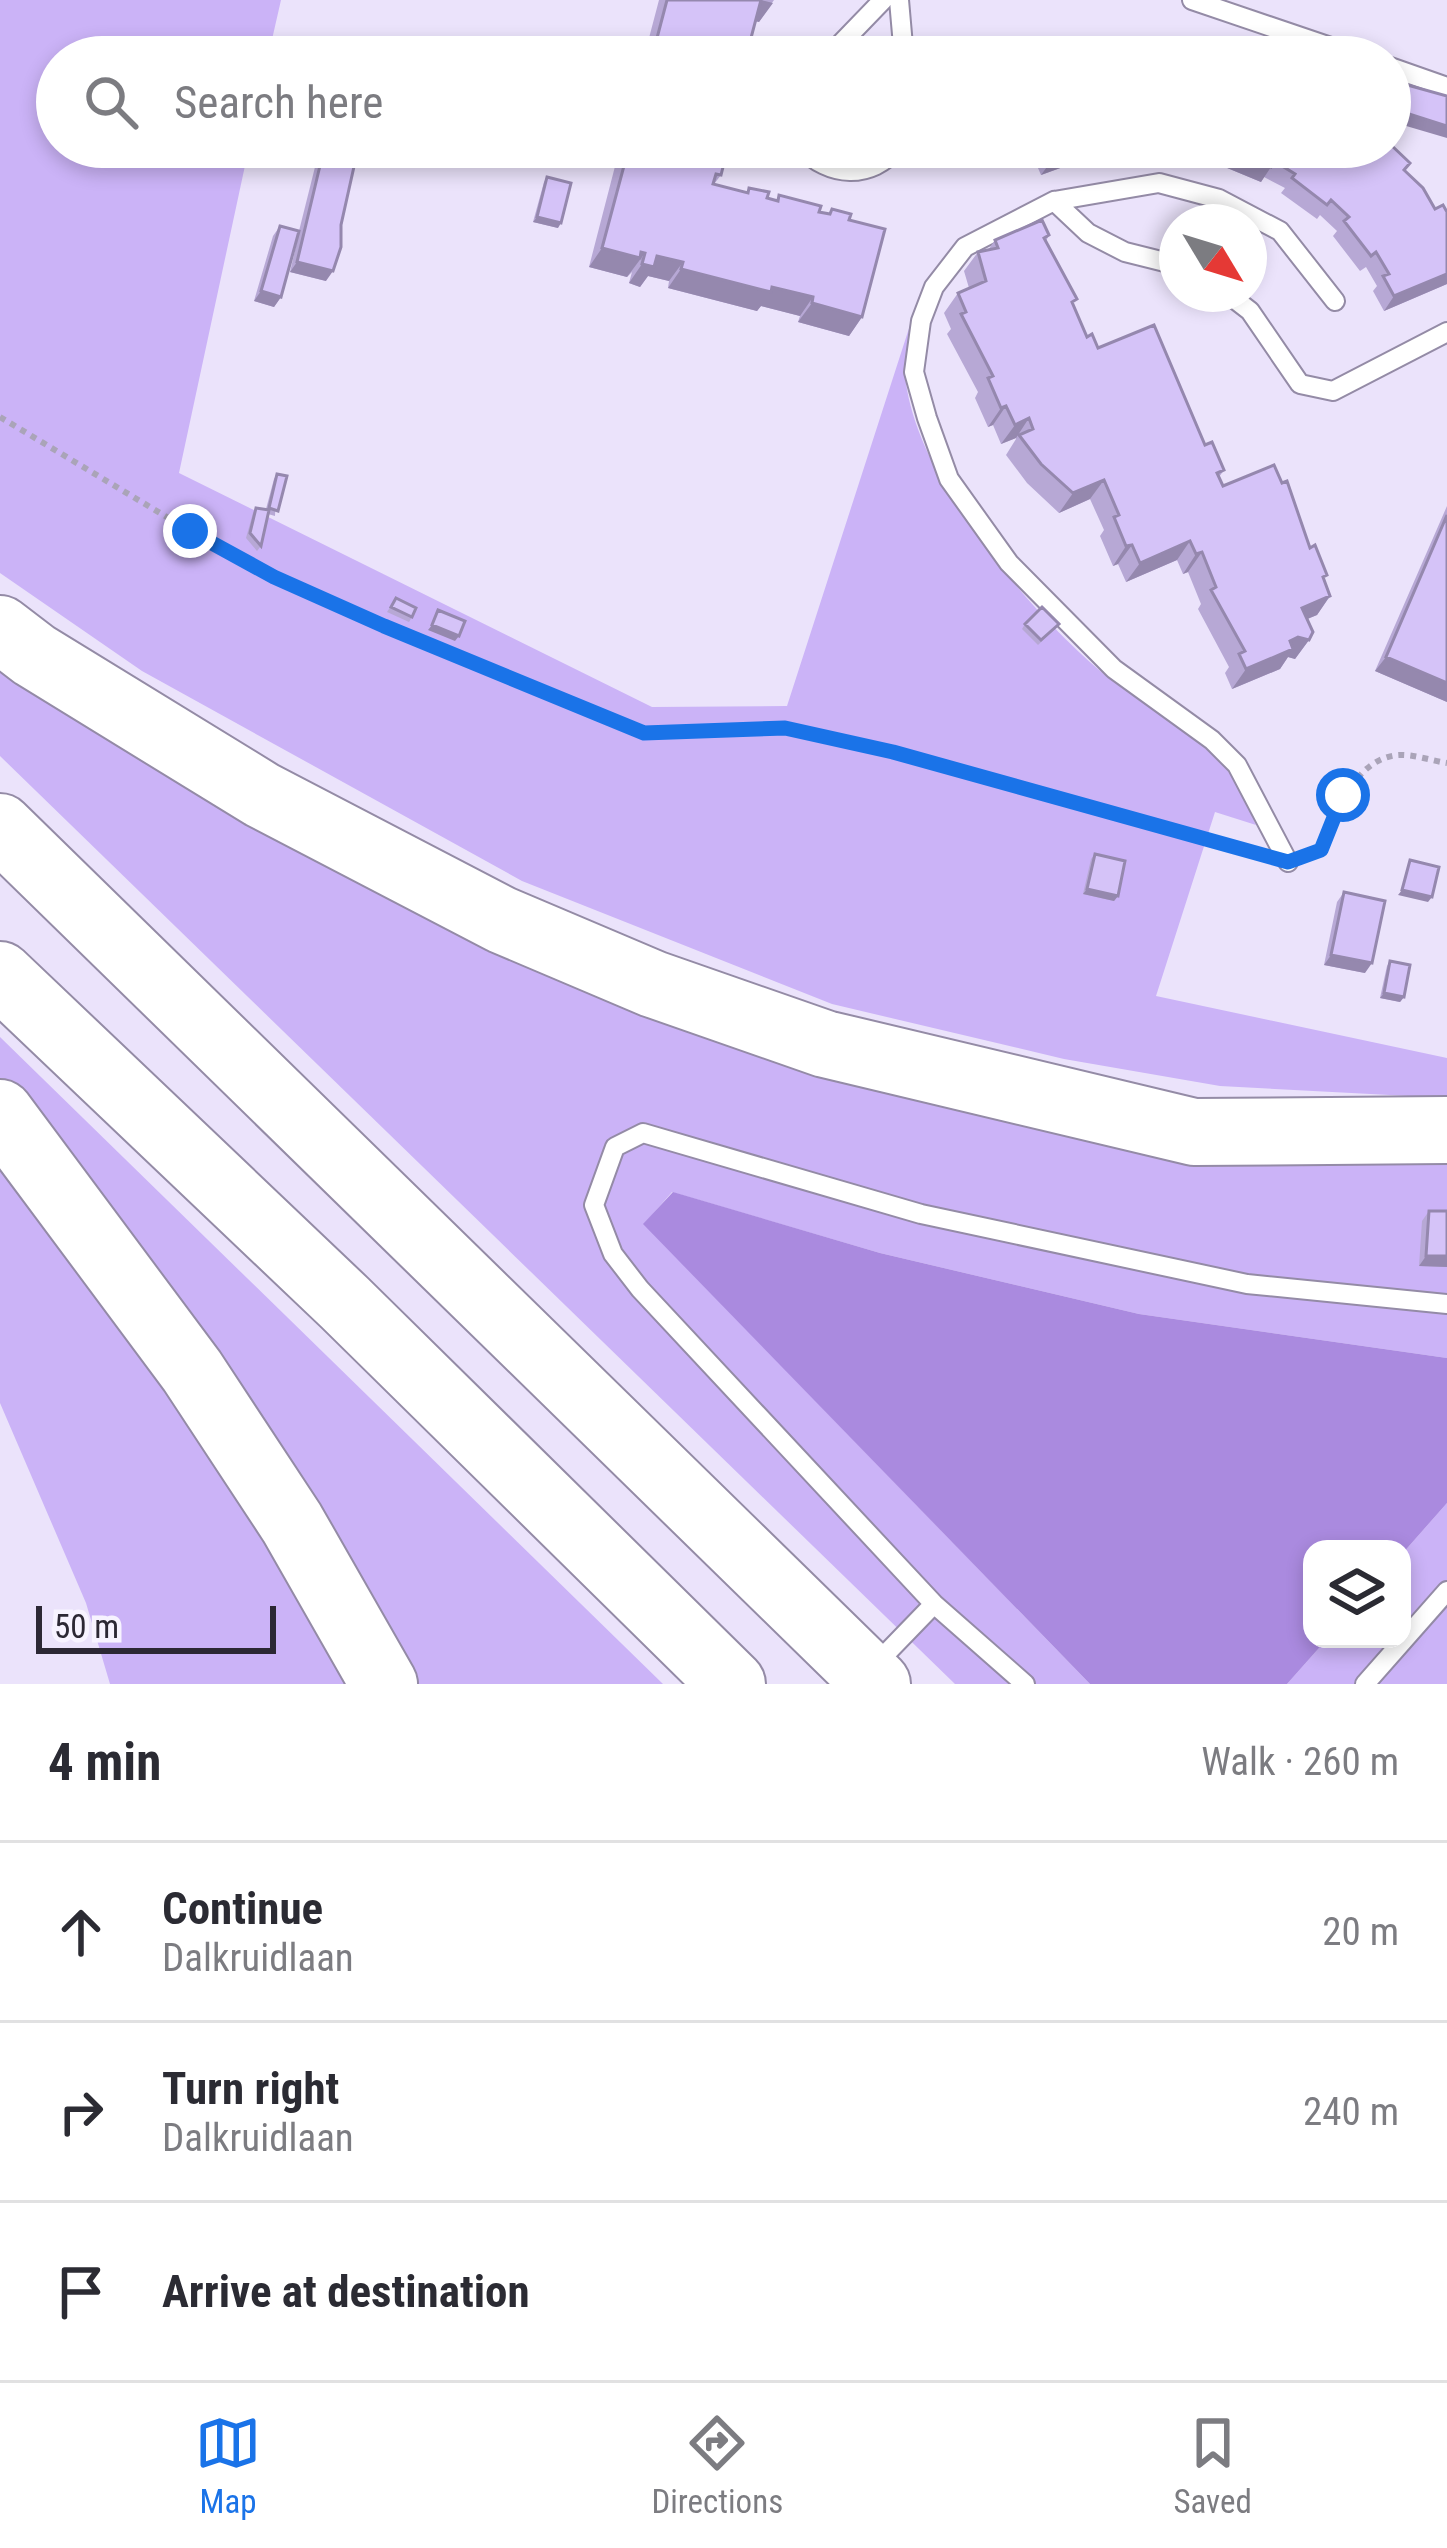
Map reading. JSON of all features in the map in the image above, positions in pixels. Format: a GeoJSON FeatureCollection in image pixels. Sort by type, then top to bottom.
{"type":"FeatureCollection","features":[{"type":"Feature","properties":{"kind":"highway"},"geometry":{"type":"LineString","coordinates":[[0,629],[34,655],[262,795],[502,920],[653,984],[825,1044],[1194,1132],[1447,1130]]}},
{"type":"Feature","properties":{"kind":"highway"},"geometry":{"type":"LineString","coordinates":[[0,826],[871,1679]]}},
{"type":"Feature","properties":{"kind":"highway"},"geometry":{"type":"LineString","coordinates":[[0,975],[345,1303],[732,1684]]}},
{"type":"Feature","properties":{"kind":"highway"},"geometry":{"type":"LineString","coordinates":[[0,1113],[192,1370],[292,1523],[384,1684]]}},
{"type":"Feature","properties":{"kind":"lane"},"geometry":{"type":"LineString","coordinates":[[848,36],[883,0]]}},
{"type":"Feature","properties":{"kind":"lane"},"geometry":{"type":"LineString","coordinates":[[899,0],[902,36]]}},
{"type":"Feature","properties":{"kind":"lane"},"geometry":{"type":"LineString","coordinates":[[1192,0],[1298,36]]}},
{"type":"Feature","properties":{"kind":"lane"},"geometry":{"type":"LineString","coordinates":[[1411,74],[1447,87]]}},
{"type":"Feature","properties":{"kind":"lane"},"geometry":{"type":"LineString","coordinates":[[830,168],[869,168]]}},
{"type":"Feature","properties":{"kind":"lane"},"geometry":{"type":"LineString","coordinates":[[1288,862],[1237,765],[1212,740],[1114,669],[1009,563],[949,478],[914,372],[921,321],[934,287],[965,248],[1054,201],[1159,183],[1219,200],[1280,231],[1335,301]]}},
{"type":"Feature","properties":{"kind":"lane"},"geometry":{"type":"LineString","coordinates":[[1054,201],[1088,232],[1125,252],[1159,261]]}},
{"type":"Feature","properties":{"kind":"lane"},"geometry":{"type":"LineString","coordinates":[[1251,312],[1300,384],[1333,392],[1447,332]]}},
{"type":"Feature","properties":{"kind":"lane"},"geometry":{"type":"LineString","coordinates":[[1025,1684],[934,1604],[640,1289],[614,1254],[594,1205],[615,1147],[643,1133],[921,1214],[1247,1284],[1447,1304]]}},
{"type":"Feature","properties":{"kind":"lane"},"geometry":{"type":"LineString","coordinates":[[1365,1684],[1447,1591]]}},
{"type":"Feature","properties":{"kind":"lane"},"geometry":{"type":"LineString","coordinates":[[871,1679],[934,1604]]}},
{"type":"Feature","properties":{"kind":"path"},"geometry":{"type":"LineString","coordinates":[[0,417],[274,577],[644,733],[785,728],[893,752],[1288,862],[1321,850],[1343,795],[1375,765],[1398,755],[1447,763]]}},
{"type":"Feature","properties":{"kind":"shaded area"},"geometry":{"type":"Polygon","coordinates":[[[0,0],[281,0],[273,36],[36,36],[36,168],[244,168],[179,473],[652,707],[787,706],[912,319],[905,373],[913,413],[929,456],[981,541],[1079,652],[1214,755],[1235,781],[1256,825],[1215,812],[1156,996],[1447,1058],[1447,1098],[1220,1086],[1064,1059],[832,1004],[522,881],[142,671],[0,573],[0,0]]]}},
{"type":"Feature","properties":{"kind":"shaded area"},"geometry":{"type":"Polygon","coordinates":[[[0,643],[537,959],[1447,1161],[1447,1358],[1139,1314],[880,1253],[672,1192],[644,1224],[1090,1684],[955,1684],[0,756],[0,643]]]}},
{"type":"Feature","properties":{"kind":"shaded area"},"geometry":{"type":"Polygon","coordinates":[[[0,1037],[663,1684],[411,1684],[0,1088],[0,1037]]]}},
{"type":"Feature","properties":{"kind":"shaded area"},"geometry":{"type":"Polygon","coordinates":[[[0,1162],[206,1440],[346,1684],[110,1684],[86,1603],[0,1403],[0,1162]]]}},
{"type":"Feature","properties":{"kind":"shaded area"},"geometry":{"type":"Polygon","coordinates":[[[673,1192],[880,1253],[1139,1314],[1447,1358],[1447,1503],[1411,1544],[1411,1540],[1303,1540],[1303,1648],[1319,1648],[1287,1684],[1090,1684],[643,1224],[673,1192]]]}},
{"type":"Feature","properties":{"kind":"shaded area"},"geometry":{"type":"Polygon","coordinates":[[[1447,1503],[1447,1684],[1287,1684],[1319,1648],[1411,1648],[1411,1544],[1447,1503]]]}},
{"type":"Feature","properties":{"kind":"building"},"geometry":{"type":"Polygon","coordinates":[[[667,0],[761,0],[752,36],[658,36],[667,0]]]}},
{"type":"Feature","properties":{"kind":"building"},"geometry":{"type":"Polygon","coordinates":[[[1411,86],[1447,96],[1447,126],[1411,115],[1411,86]]]}},
{"type":"Feature","properties":{"kind":"building"},"geometry":{"type":"Polygon","coordinates":[[[319,168],[354,168],[333,271],[297,262],[319,168]]]}},
{"type":"Feature","properties":{"kind":"building"},"geometry":{"type":"Polygon","coordinates":[[[623,168],[723,168],[713,184],[748,193],[749,188],[769,192],[767,198],[778,201],[779,195],[821,206],[819,212],[830,214],[832,209],[851,214],[849,220],[885,229],[862,317],[812,303],[813,297],[772,287],[771,292],[681,269],[683,262],[657,256],[654,267],[642,264],[645,253],[640,258],[602,248],[623,168]]]}},
{"type":"Feature","properties":{"kind":"building"},"geometry":{"type":"Polygon","coordinates":[[[1285,168],[1406,168],[1435,209],[1443,205],[1447,212],[1447,274],[1394,296],[1383,276],[1389,274],[1376,252],[1371,256],[1344,221],[1349,217],[1331,200],[1327,205],[1292,178],[1295,174],[1285,168]]]}},
{"type":"Feature","properties":{"kind":"building"},"geometry":{"type":"Polygon","coordinates":[[[547,177],[571,183],[561,223],[537,217],[547,177]]]}},
{"type":"Feature","properties":{"kind":"building"},"geometry":{"type":"Polygon","coordinates":[[[1042,220],[1049,235],[1044,238],[1077,299],[1072,302],[1087,337],[1092,334],[1098,348],[1154,325],[1205,445],[1212,442],[1224,470],[1217,473],[1223,486],[1274,465],[1282,483],[1287,481],[1310,548],[1315,545],[1327,575],[1323,577],[1330,596],[1302,608],[1313,632],[1309,640],[1298,637],[1290,641],[1293,649],[1246,669],[1239,654],[1245,651],[1211,590],[1216,587],[1202,552],[1196,554],[1190,541],[1140,563],[1132,545],[1126,546],[1104,480],[1073,493],[1041,464],[1019,435],[1033,429],[1029,418],[1015,425],[1006,406],[1001,408],[988,378],[993,376],[961,314],[966,312],[958,293],[986,281],[978,252],[998,248],[995,240],[1042,220]]]}},
{"type":"Feature","properties":{"kind":"building"},"geometry":{"type":"Polygon","coordinates":[[[280,226],[299,231],[281,297],[261,291],[280,226]]]}},
{"type":"Feature","properties":{"kind":"building"},"geometry":{"type":"Polygon","coordinates":[[[277,474],[287,476],[278,511],[269,508],[277,474]]]}},
{"type":"Feature","properties":{"kind":"building"},"geometry":{"type":"Polygon","coordinates":[[[256,508],[269,510],[261,546],[250,533],[256,508]]]}},
{"type":"Feature","properties":{"kind":"building"},"geometry":{"type":"Polygon","coordinates":[[[1447,515],[1447,683],[1386,657],[1447,515]]]}},
{"type":"Feature","properties":{"kind":"building"},"geometry":{"type":"Polygon","coordinates":[[[396,598],[416,608],[412,617],[391,607],[396,598]]]}},
{"type":"Feature","properties":{"kind":"building"},"geometry":{"type":"Polygon","coordinates":[[[1042,607],[1059,624],[1041,640],[1025,624],[1042,607]]]}},
{"type":"Feature","properties":{"kind":"building"},"geometry":{"type":"Polygon","coordinates":[[[438,610],[465,621],[459,636],[432,625],[438,610]]]}},
{"type":"Feature","properties":{"kind":"building"},"geometry":{"type":"Polygon","coordinates":[[[1095,854],[1125,861],[1118,896],[1087,889],[1095,854]]]}},
{"type":"Feature","properties":{"kind":"building"},"geometry":{"type":"Polygon","coordinates":[[[1410,860],[1439,867],[1432,897],[1402,890],[1410,860]]]}},
{"type":"Feature","properties":{"kind":"building"},"geometry":{"type":"Polygon","coordinates":[[[1344,892],[1385,901],[1372,963],[1331,955],[1344,892]]]}},
{"type":"Feature","properties":{"kind":"building"},"geometry":{"type":"Polygon","coordinates":[[[1390,961],[1410,965],[1404,997],[1384,993],[1390,961]]]}},
{"type":"Feature","properties":{"kind":"building"},"geometry":{"type":"Polygon","coordinates":[[[1429,1211],[1447,1211],[1447,1256],[1426,1256],[1429,1211]]]}},
{"type":"Feature","properties":{"kind":"route"},"geometry":{"type":"LineString","coordinates":[[190,531],[274,577],[384,626],[644,733],[785,728],[893,752],[1288,862],[1321,850],[1343,795]]}}]}
